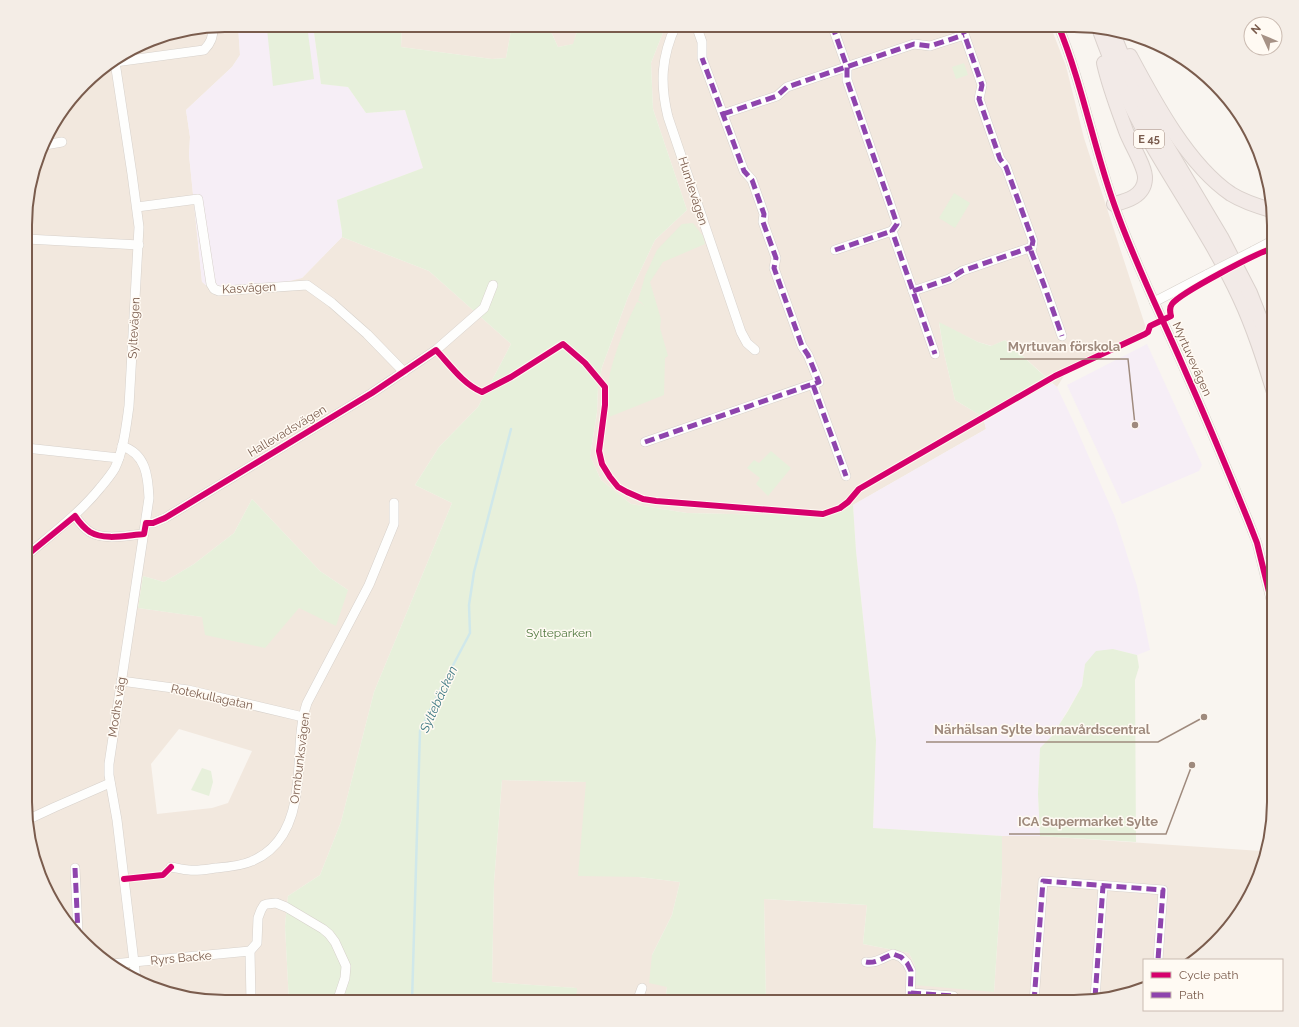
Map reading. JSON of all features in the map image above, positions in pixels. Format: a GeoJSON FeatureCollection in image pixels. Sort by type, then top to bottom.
{"type":"FeatureCollection","features":[{"type":"Feature","properties":{"kind":"highway"},"geometry":{"type":"LineString","coordinates":[[1098,34],[1106,71],[1126,132],[1144,172],[1145,179],[1143,187],[1136,196],[1129,200],[1114,204]]}},
{"type":"Feature","properties":{"kind":"highway","name":"E 45"},"geometry":{"type":"LineString","coordinates":[[1101,34],[1118,76],[1146,134],[1212,243],[1240,297],[1256,336],[1267,370]]}},
{"type":"Feature","properties":{"kind":"highway","name":"E 45"},"geometry":{"type":"LineString","coordinates":[[1114,37],[1146,110],[1221,237],[1250,292],[1267,336]]}},
{"type":"Feature","properties":{"kind":"highway"},"geometry":{"type":"LineString","coordinates":[[1122,38],[1163,113],[1205,171],[1231,193],[1251,204],[1266,209]]}},
{"type":"Feature","properties":{"kind":"street"},"geometry":{"type":"LineString","coordinates":[[123,61],[204,50],[209,45],[213,32]]}},
{"type":"Feature","properties":{"kind":"street","name":"Humlevägen"},"geometry":{"type":"LineString","coordinates":[[672,32],[664,57],[662,79],[664,101],[668,117],[740,332],[747,343],[755,350]]}},
{"type":"Feature","properties":{"kind":"street"},"geometry":{"type":"LineString","coordinates":[[645,442],[818,382],[808,355],[802,346],[774,268],[776,258],[763,222],[764,214],[752,180],[744,171],[702,58],[702,42],[698,32]]}},
{"type":"Feature","properties":{"kind":"street"},"geometry":{"type":"LineString","coordinates":[[834,32],[847,67],[847,80],[897,224],[892,231],[835,250]]}},
{"type":"Feature","properties":{"kind":"street"},"geometry":{"type":"LineString","coordinates":[[963,32],[982,86],[979,99],[1000,159],[1006,167],[1033,241],[1031,251],[1062,336]]}},
{"type":"Feature","properties":{"kind":"street","name":"Myrtuvevägen"},"geometry":{"type":"LineString","coordinates":[[1061,32],[1084,100],[1099,159],[1114,204],[1154,302],[1187,374],[1248,520],[1257,543],[1267,584]]}},
{"type":"Feature","properties":{"kind":"street"},"geometry":{"type":"LineString","coordinates":[[723,114],[777,96],[788,87],[914,44],[930,46],[964,35]]}},
{"type":"Feature","properties":{"kind":"street","name":"Syltevägen"},"geometry":{"type":"LineString","coordinates":[[32,551],[92,499],[109,478],[119,458],[129,406],[139,227],[116,66]]}},
{"type":"Feature","properties":{"kind":"street"},"geometry":{"type":"LineString","coordinates":[[50,144],[62,142]]}},
{"type":"Feature","properties":{"kind":"street","name":"Kasvägen"},"geometry":{"type":"LineString","coordinates":[[136,207],[198,199],[211,284],[214,289],[220,291],[307,285],[367,334],[404,372]]}},
{"type":"Feature","properties":{"kind":"street"},"geometry":{"type":"LineString","coordinates":[[892,231],[936,354]]}},
{"type":"Feature","properties":{"kind":"street"},"geometry":{"type":"LineString","coordinates":[[32,239],[139,245]]}},
{"type":"Feature","properties":{"kind":"street"},"geometry":{"type":"LineString","coordinates":[[1154,302],[1267,244]]}},
{"type":"Feature","properties":{"kind":"street"},"geometry":{"type":"LineString","coordinates":[[913,291],[949,280],[962,271],[1032,247]]}},
{"type":"Feature","properties":{"kind":"street","name":"Hallevadsvägen"},"geometry":{"type":"LineString","coordinates":[[146,524],[165,518],[404,372],[441,346],[484,308],[493,285]]}},
{"type":"Feature","properties":{"kind":"street"},"geometry":{"type":"LineString","coordinates":[[813,384],[846,476]]}},
{"type":"Feature","properties":{"kind":"street","name":"Modhs väg"},"geometry":{"type":"LineString","coordinates":[[122,446],[130,448],[145,466],[149,498],[109,764],[110,783],[117,820],[136,973]]}},
{"type":"Feature","properties":{"kind":"street"},"geometry":{"type":"LineString","coordinates":[[32,449],[119,458]]}},
{"type":"Feature","properties":{"kind":"street","name":"Ormbunksvägen"},"geometry":{"type":"LineString","coordinates":[[171,867],[190,870],[245,864],[260,857],[283,836],[294,810],[298,786],[300,740],[303,717],[312,691],[370,585],[394,524],[394,503]]}},
{"type":"Feature","properties":{"kind":"street"},"geometry":{"type":"LineString","coordinates":[[74,516],[83,527],[91,533],[114,537],[144,534]]}},
{"type":"Feature","properties":{"kind":"street","name":"Rotekullagatan"},"geometry":{"type":"LineString","coordinates":[[121,681],[188,690],[303,717]]}},
{"type":"Feature","properties":{"kind":"street"},"geometry":{"type":"LineString","coordinates":[[32,817],[55,806],[110,783]]}},
{"type":"Feature","properties":{"kind":"street"},"geometry":{"type":"LineString","coordinates":[[75,868],[78,926]]}},
{"type":"Feature","properties":{"kind":"street"},"geometry":{"type":"LineString","coordinates":[[1035,995],[1043,881],[1163,890],[1158,959]]}},
{"type":"Feature","properties":{"kind":"street"},"geometry":{"type":"LineString","coordinates":[[1095,994],[1103,886]]}},
{"type":"Feature","properties":{"kind":"street"},"geometry":{"type":"LineString","coordinates":[[251,995],[250,951],[257,943],[258,918],[264,905],[276,903],[329,934],[345,962],[346,972],[338,995]]}},
{"type":"Feature","properties":{"kind":"street","name":"Ryrs Backe"},"geometry":{"type":"LineString","coordinates":[[119,963],[250,951]]}},
{"type":"Feature","properties":{"kind":"street"},"geometry":{"type":"LineString","coordinates":[[866,962],[870,963],[879,961],[893,954],[901,957],[907,963],[911,971],[911,995]]}},
{"type":"Feature","properties":{"kind":"street"},"geometry":{"type":"LineString","coordinates":[[639,995],[642,988]]}},
{"type":"Feature","properties":{"kind":"shaded area"},"geometry":{"type":"Polygon","coordinates":[[[212,32],[238,32],[240,55],[232,67],[186,110],[190,137],[189,155],[202,282],[302,278],[342,237],[429,271],[511,344],[478,407],[439,447],[415,485],[452,503],[374,692],[341,822],[320,875],[288,896],[285,926],[289,995],[212,995],[163,985],[139,975],[118,963],[88,939],[64,909],[52,888],[42,864],[32,815],[32,212],[36,187],[42,163],[52,139],[64,118],[88,88],[118,64],[139,52],[163,42],[212,32]],[[252,499],[234,533],[194,564],[164,582],[143,576],[138,608],[203,617],[300,608],[348,590],[320,571],[252,499]],[[179,729],[151,764],[157,814],[212,808],[228,803],[252,751],[179,729]]]}},
{"type":"Feature","properties":{"kind":"shaded area"},"geometry":{"type":"Polygon","coordinates":[[[238,32],[314,32],[321,84],[348,87],[366,113],[405,110],[423,168],[337,200],[342,237],[302,278],[228,296],[217,295],[202,282],[189,155],[190,137],[186,110],[232,67],[240,55],[238,32]]]}},
{"type":"Feature","properties":{"kind":"shaded area"},"geometry":{"type":"Polygon","coordinates":[[[402,32],[511,32],[506,58],[492,59],[401,47],[402,32]]]}},
{"type":"Feature","properties":{"kind":"shaded area"},"geometry":{"type":"Polygon","coordinates":[[[551,32],[577,32],[574,44],[558,47],[551,32]]]}},
{"type":"Feature","properties":{"kind":"shaded area"},"geometry":{"type":"Polygon","coordinates":[[[663,32],[1053,32],[1066,66],[1084,138],[1146,328],[1137,335],[1070,366],[1057,387],[1005,340],[992,346],[978,342],[939,323],[944,353],[955,400],[983,417],[986,429],[853,505],[825,516],[687,513],[631,504],[601,480],[590,456],[597,413],[598,386],[602,367],[628,297],[655,240],[687,210],[653,109],[651,63],[663,32]]]}},
{"type":"Feature","properties":{"kind":"shaded area"},"geometry":{"type":"Polygon","coordinates":[[[1147,344],[1202,465],[1199,471],[1122,504],[1067,385],[1147,344]]]}},
{"type":"Feature","properties":{"kind":"shaded area"},"geometry":{"type":"Polygon","coordinates":[[[1052,383],[1057,387],[1075,425],[1115,517],[1137,586],[1150,650],[1137,655],[1113,649],[1085,664],[1082,686],[1052,736],[1040,748],[1038,794],[1040,836],[1002,836],[873,828],[876,740],[856,551],[853,505],[986,429],[984,420],[1052,383]]]}},
{"type":"Feature","properties":{"kind":"shaded area"},"geometry":{"type":"Polygon","coordinates":[[[502,780],[586,782],[639,877],[680,882],[672,915],[652,955],[667,987],[666,995],[576,995],[576,988],[492,982],[494,882],[502,780]]]}},
{"type":"Feature","properties":{"kind":"shaded area"},"geometry":{"type":"Polygon","coordinates":[[[1002,836],[1040,836],[1260,851],[1257,864],[1241,899],[1227,920],[1211,939],[1186,959],[1143,959],[1143,982],[1136,985],[1087,995],[766,995],[764,899],[867,905],[863,944],[909,953],[915,966],[994,992],[1002,874],[1002,836]]]}},
{"type":"Feature","properties":{"kind":"green space"},"geometry":{"type":"Polygon","coordinates":[[[267,32],[308,32],[314,79],[273,86],[267,32]]]}},
{"type":"Feature","properties":{"kind":"green space","name":"Sylteparken"},"geometry":{"type":"Polygon","coordinates":[[[314,32],[402,32],[401,47],[492,59],[506,58],[511,32],[551,32],[558,47],[573,44],[577,32],[663,32],[651,63],[653,109],[687,210],[655,240],[628,297],[602,367],[598,386],[597,412],[590,456],[601,480],[631,504],[687,513],[825,516],[853,505],[856,551],[876,740],[873,828],[1002,836],[1002,874],[994,992],[914,985],[915,966],[909,953],[863,944],[867,905],[764,899],[766,995],[666,995],[667,987],[649,983],[652,955],[672,915],[680,882],[639,877],[578,876],[586,782],[502,780],[494,882],[492,982],[577,988],[576,995],[289,995],[285,926],[288,896],[320,875],[341,822],[374,692],[452,503],[415,485],[439,447],[478,407],[511,344],[429,271],[342,237],[337,200],[423,168],[405,110],[366,113],[348,87],[321,84],[314,32]]]}},
{"type":"Feature","properties":{"kind":"green space"},"geometry":{"type":"Polygon","coordinates":[[[964,63],[968,75],[956,79],[952,67],[964,63]]]}},
{"type":"Feature","properties":{"kind":"green space"},"geometry":{"type":"Polygon","coordinates":[[[954,193],[970,203],[955,228],[939,218],[954,193]]]}},
{"type":"Feature","properties":{"kind":"green space"},"geometry":{"type":"Polygon","coordinates":[[[693,223],[703,236],[705,244],[663,262],[650,282],[661,319],[660,328],[668,356],[665,358],[664,395],[609,417],[608,389],[610,373],[615,355],[637,302],[641,303],[645,307],[641,302],[638,301],[645,276],[657,250],[682,224],[693,223]]]}},
{"type":"Feature","properties":{"kind":"green space"},"geometry":{"type":"Polygon","coordinates":[[[939,322],[978,342],[991,346],[1005,340],[1052,383],[984,420],[983,417],[955,400],[944,353],[939,322]]]}},
{"type":"Feature","properties":{"kind":"green space"},"geometry":{"type":"Polygon","coordinates":[[[771,451],[791,468],[768,496],[756,484],[760,478],[747,468],[754,460],[759,463],[771,451]]]}},
{"type":"Feature","properties":{"kind":"green space"},"geometry":{"type":"Polygon","coordinates":[[[252,499],[320,571],[348,590],[336,626],[299,608],[265,648],[205,635],[202,617],[138,608],[143,576],[164,582],[194,564],[234,533],[252,499]]]}},
{"type":"Feature","properties":{"kind":"green space"},"geometry":{"type":"Polygon","coordinates":[[[1113,649],[1137,655],[1139,667],[1135,680],[1136,842],[1040,836],[1038,794],[1040,748],[1052,736],[1082,686],[1085,664],[1096,651],[1113,649]]]}},
{"type":"Feature","properties":{"kind":"green space"},"geometry":{"type":"Polygon","coordinates":[[[202,768],[211,771],[213,782],[209,796],[191,790],[202,768]]]}},
{"type":"Feature","properties":{"kind":"waterway","name":"Syltebäcken"},"geometry":{"type":"LineString","coordinates":[[412,995],[420,731],[470,633],[469,605],[474,572],[511,429]]}},
{"type":"Feature","properties":{"kind":"marked path"},"geometry":{"type":"LineString","coordinates":[[834,32],[847,67],[847,80],[897,224],[892,231],[935,354]]}},
{"type":"Feature","properties":{"kind":"marked path"},"geometry":{"type":"LineString","coordinates":[[963,32],[982,85],[979,99],[1000,159],[1006,167],[1033,241],[1031,251],[1062,336]]}},
{"type":"Feature","properties":{"kind":"marked path"},"geometry":{"type":"LineString","coordinates":[[723,114],[777,96],[787,87],[914,44],[930,46],[964,35]]}},
{"type":"Feature","properties":{"kind":"marked path"},"geometry":{"type":"LineString","coordinates":[[645,442],[819,382],[808,355],[802,346],[774,268],[776,258],[763,222],[764,214],[752,180],[744,171],[702,58]]}},
{"type":"Feature","properties":{"kind":"marked path"},"geometry":{"type":"LineString","coordinates":[[835,250],[892,231]]}},
{"type":"Feature","properties":{"kind":"marked path"},"geometry":{"type":"LineString","coordinates":[[913,291],[949,279],[962,271],[1032,247]]}},
{"type":"Feature","properties":{"kind":"marked path"},"geometry":{"type":"LineString","coordinates":[[813,385],[846,476]]}},
{"type":"Feature","properties":{"kind":"marked path"},"geometry":{"type":"LineString","coordinates":[[75,868],[78,926]]}},
{"type":"Feature","properties":{"kind":"marked path"},"geometry":{"type":"LineString","coordinates":[[1035,995],[1043,881],[1163,890],[1158,959]]}},
{"type":"Feature","properties":{"kind":"marked path"},"geometry":{"type":"LineString","coordinates":[[1095,994],[1103,886]]}},
{"type":"Feature","properties":{"kind":"marked path"},"geometry":{"type":"LineString","coordinates":[[866,962],[877,961],[893,954],[901,957],[907,963],[911,971],[910,995]]}},
{"type":"Feature","properties":{"kind":"marked path"},"geometry":{"type":"LineString","coordinates":[[911,993],[939,995]]}},
{"type":"Feature","properties":{"kind":"cycle path"},"geometry":{"type":"LineString","coordinates":[[1061,32],[1074,69],[1107,182],[1122,226],[1248,520],[1257,543],[1267,584]]}},
{"type":"Feature","properties":{"kind":"cycle path"},"geometry":{"type":"LineString","coordinates":[[32,551],[75,516],[86,529],[96,535],[117,537],[144,534],[146,523],[153,523],[165,518],[372,393],[436,350],[463,379],[475,389],[482,392],[511,377],[563,344],[585,363],[605,387],[605,405],[599,451],[602,464],[618,487],[643,499],[656,501],[823,514],[840,508],[848,502],[859,489],[1055,376],[1145,334],[1148,332],[1150,326],[1171,316],[1170,308],[1172,304],[1189,291],[1238,264],[1267,251]]}},
{"type":"Feature","properties":{"kind":"cycle path"},"geometry":{"type":"LineString","coordinates":[[124,879],[163,875],[171,867]]}},
{"type":"Feature","properties":{"kind":"place","name":"Myrtuvan förskola"},"geometry":{"type":"Point","coordinates":[1135,425]}},
{"type":"Feature","properties":{"kind":"place","name":"Närhälsan Sylte barnavårdscentral"},"geometry":{"type":"Point","coordinates":[1204,717]}},
{"type":"Feature","properties":{"kind":"place","name":"ICA Supermarket Sylte"},"geometry":{"type":"Point","coordinates":[1192,765]}}]}
